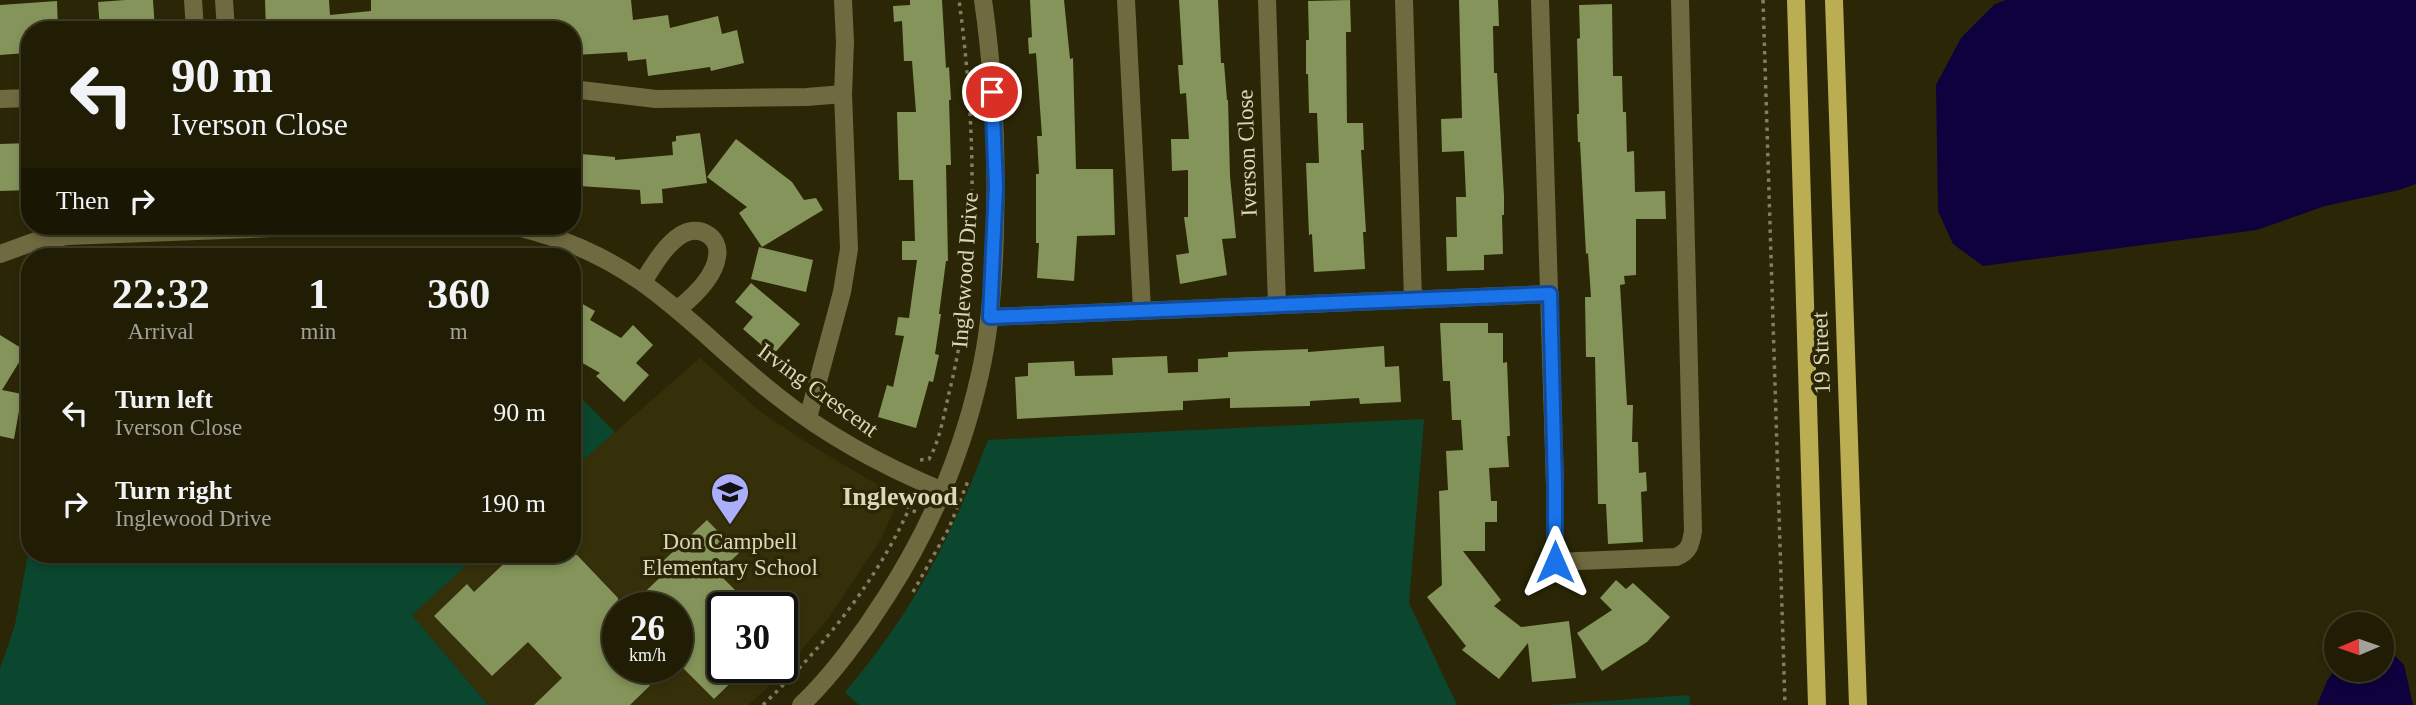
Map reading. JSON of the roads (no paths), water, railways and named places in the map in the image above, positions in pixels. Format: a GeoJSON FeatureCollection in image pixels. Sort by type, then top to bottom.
{"type":"FeatureCollection","features":[{"type":"Feature","properties":{"kind":"main road","name":"19 Street"},"geometry":{"type":"LineString","coordinates":[[1796,0],[1817,705]]}},
{"type":"Feature","properties":{"kind":"main road","name":"19 Street"},"geometry":{"type":"LineString","coordinates":[[1834,0],[1858,705]]}},
{"type":"Feature","properties":{"kind":"street"},"geometry":{"type":"LineString","coordinates":[[193,0],[194,21]]}},
{"type":"Feature","properties":{"kind":"street"},"geometry":{"type":"LineString","coordinates":[[223,0],[225,21]]}},
{"type":"Feature","properties":{"kind":"street"},"geometry":{"type":"LineString","coordinates":[[808,418],[842,292],[849,249],[843,94],[843,0]]}},
{"type":"Feature","properties":{"kind":"street","name":"Inglewood Drive"},"geometry":{"type":"LineString","coordinates":[[801,705],[855,643],[919,542],[943,491],[969,419],[981,372],[990,317],[996,186],[994,114],[983,0]]}},
{"type":"Feature","properties":{"kind":"street"},"geometry":{"type":"LineString","coordinates":[[1126,0],[1142,310]]}},
{"type":"Feature","properties":{"kind":"street","name":"Iverson Close"},"geometry":{"type":"LineString","coordinates":[[1267,0],[1277,305]]}},
{"type":"Feature","properties":{"kind":"street"},"geometry":{"type":"LineString","coordinates":[[1404,0],[1413,300]]}},
{"type":"Feature","properties":{"kind":"street"},"geometry":{"type":"LineString","coordinates":[[1540,0],[1550,294],[1555,562],[1676,556],[1685,553],[1691,544],[1693,531],[1680,0]]}},
{"type":"Feature","properties":{"kind":"street"},"geometry":{"type":"LineString","coordinates":[[581,90],[656,99],[710,100],[843,94]]}},
{"type":"Feature","properties":{"kind":"street"},"geometry":{"type":"LineString","coordinates":[[0,99],[21,98]]}},
{"type":"Feature","properties":{"kind":"street"},"geometry":{"type":"LineString","coordinates":[[643,282],[680,235],[692,230],[706,232],[715,242],[718,256],[712,272],[690,300],[678,309]]}},
{"type":"Feature","properties":{"kind":"street"},"geometry":{"type":"LineString","coordinates":[[0,254],[36,240],[84,235]]}},
{"type":"Feature","properties":{"kind":"street","name":"Irving Crescent"},"geometry":{"type":"LineString","coordinates":[[543,235],[580,246],[643,282],[678,309],[757,380],[808,418],[867,456],[943,491]]}},
{"type":"Feature","properties":{"kind":"street"},"geometry":{"type":"LineString","coordinates":[[990,317],[1550,294]]}},
{"type":"Feature","properties":{"kind":"place","name":"Don Campbell Elementary School"},"geometry":{"type":"Point","coordinates":[730,526]}},
{"type":"Feature","properties":{"kind":"district","name":"Inglewood"},"geometry":{"type":"Point","coordinates":[900,496]}}]}
